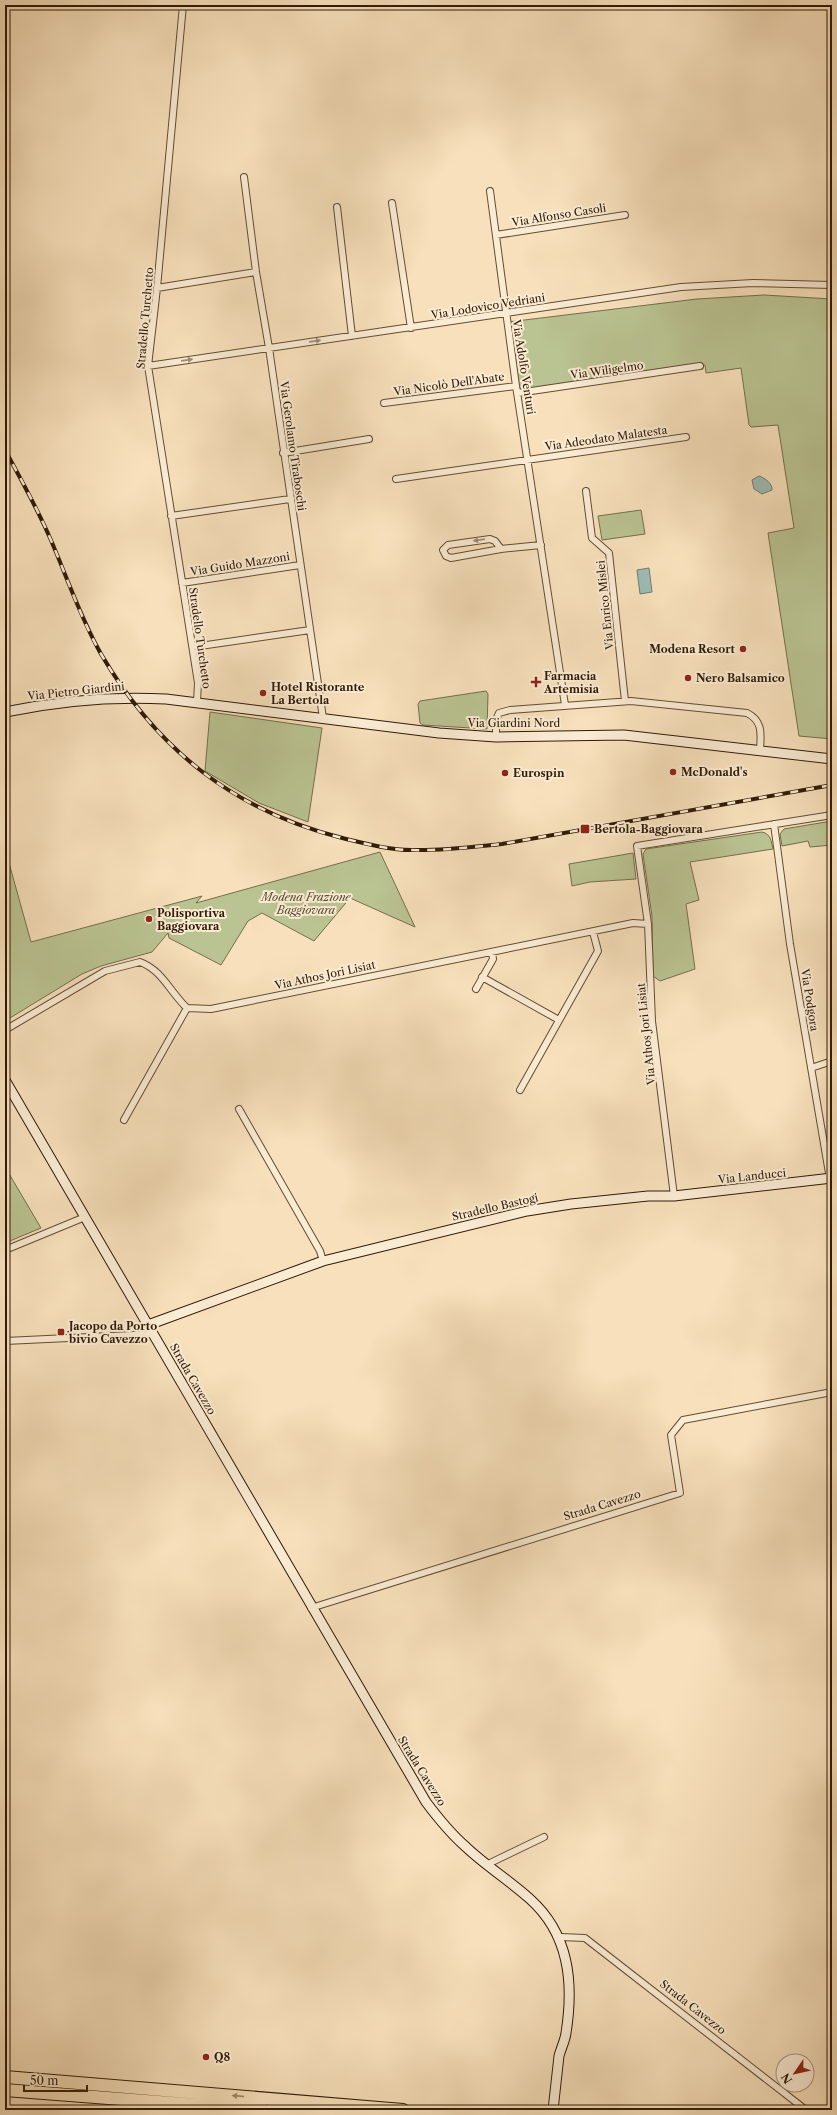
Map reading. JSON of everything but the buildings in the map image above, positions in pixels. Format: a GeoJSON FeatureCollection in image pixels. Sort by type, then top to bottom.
{"type":"FeatureCollection","features":[{"type":"Feature","properties":{"kind":"highway"},"geometry":{"type":"LineString","coordinates":[[5,2077],[403,2110]]}},
{"type":"Feature","properties":{"kind":"highway"},"geometry":{"type":"LineString","coordinates":[[5,2090],[263,2110]]}},
{"type":"Feature","properties":{"kind":"street","name":"Stradello Turchetto"},"geometry":{"type":"LineString","coordinates":[[183,5],[157,288],[148,366],[193,647],[198,683],[197,702]]}},
{"type":"Feature","properties":{"kind":"street","name":"Via Gerolamo Tiraboschi"},"geometry":{"type":"LineString","coordinates":[[244,177],[256,272],[269,348],[283,453],[323,718]]}},
{"type":"Feature","properties":{"kind":"street","name":"Via Adolfo Venturi"},"geometry":{"type":"LineString","coordinates":[[490,191],[516,386],[565,705]]}},
{"type":"Feature","properties":{"kind":"street"},"geometry":{"type":"LineString","coordinates":[[392,203],[411,328]]}},
{"type":"Feature","properties":{"kind":"street"},"geometry":{"type":"LineString","coordinates":[[337,207],[352,336]]}},
{"type":"Feature","properties":{"kind":"street","name":"Via Alfonso Casoli"},"geometry":{"type":"LineString","coordinates":[[496,235],[625,215]]}},
{"type":"Feature","properties":{"kind":"street"},"geometry":{"type":"LineString","coordinates":[[157,288],[256,272]]}},
{"type":"Feature","properties":{"kind":"street","name":"Via Lodovico Vedriani"},"geometry":{"type":"LineString","coordinates":[[148,366],[681,287],[753,283],[832,286]]}},
{"type":"Feature","properties":{"kind":"street","name":"Via Wiligelmo"},"geometry":{"type":"LineString","coordinates":[[518,394],[700,366]]}},
{"type":"Feature","properties":{"kind":"street","name":"Via Nicolò Dell'Abate"},"geometry":{"type":"LineString","coordinates":[[384,403],[516,386]]}},
{"type":"Feature","properties":{"kind":"street","name":"Via Adeodato Malatesta"},"geometry":{"type":"LineString","coordinates":[[396,479],[686,437]]}},
{"type":"Feature","properties":{"kind":"street"},"geometry":{"type":"LineString","coordinates":[[283,453],[369,439]]}},
{"type":"Feature","properties":{"kind":"street","name":"Via Enrico Mislei"},"geometry":{"type":"LineString","coordinates":[[586,491],[592,538],[609,553],[625,701]]}},
{"type":"Feature","properties":{"kind":"street"},"geometry":{"type":"LineString","coordinates":[[171,516],[290,499]]}},
{"type":"Feature","properties":{"kind":"street"},"geometry":{"type":"LineString","coordinates":[[501,549],[498,543],[490,539],[448,545],[443,550],[446,556],[451,558],[501,549],[541,545]]}},
{"type":"Feature","properties":{"kind":"street","name":"Via Guido Mazzoni"},"geometry":{"type":"LineString","coordinates":[[182,583],[300,565]]}},
{"type":"Feature","properties":{"kind":"street"},"geometry":{"type":"LineString","coordinates":[[193,647],[310,630]]}},
{"type":"Feature","properties":{"kind":"street","name":"Via Pietro Giardini"},"geometry":{"type":"LineString","coordinates":[[5,712],[82,700],[128,697],[197,702]]}},
{"type":"Feature","properties":{"kind":"street"},"geometry":{"type":"LineString","coordinates":[[496,737],[496,720],[499,713],[510,710],[625,701],[747,713],[753,716],[761,727],[760,750]]}},
{"type":"Feature","properties":{"kind":"street","name":"Via Giardini Nord"},"geometry":{"type":"LineString","coordinates":[[197,702],[409,730],[496,737],[624,735],[832,759]]}},
{"type":"Feature","properties":{"kind":"street"},"geometry":{"type":"LineString","coordinates":[[648,924],[637,846],[832,815]]}},
{"type":"Feature","properties":{"kind":"street","name":"Via Podgora"},"geometry":{"type":"LineString","coordinates":[[774,824],[790,944],[831,1179]]}},
{"type":"Feature","properties":{"kind":"street","name":"Via Athos Jori Lisiat"},"geometry":{"type":"LineString","coordinates":[[186,1008],[211,1009],[633,923],[648,924],[652,1020],[674,1196]]}},
{"type":"Feature","properties":{"kind":"street"},"geometry":{"type":"LineString","coordinates":[[520,1090],[598,951],[593,932]]}},
{"type":"Feature","properties":{"kind":"street"},"geometry":{"type":"LineString","coordinates":[[476,989],[493,959],[492,952]]}},
{"type":"Feature","properties":{"kind":"street"},"geometry":{"type":"LineString","coordinates":[[5,1030],[105,971],[140,962],[156,970],[186,1008],[124,1120]]}},
{"type":"Feature","properties":{"kind":"street"},"geometry":{"type":"LineString","coordinates":[[482,977],[559,1020]]}},
{"type":"Feature","properties":{"kind":"street"},"geometry":{"type":"LineString","coordinates":[[811,1068],[832,1061]]}},
{"type":"Feature","properties":{"kind":"street","name":"Strada Cavezzo"},"geometry":{"type":"LineString","coordinates":[[5,1080],[426,1802],[452,1834],[530,1899],[544,1913],[560,1937],[567,1970],[568,2012],[566,2034],[560,2055],[553,2109]]}},
{"type":"Feature","properties":{"kind":"street"},"geometry":{"type":"LineString","coordinates":[[239,1109],[320,1251],[323,1261]]}},
{"type":"Feature","properties":{"kind":"street","name":"Via Landucci"},"geometry":{"type":"LineString","coordinates":[[674,1196],[831,1179]]}},
{"type":"Feature","properties":{"kind":"street","name":"Stradello Bastogi"},"geometry":{"type":"LineString","coordinates":[[148,1325],[323,1261],[527,1211],[571,1204],[648,1196],[674,1196]]}},
{"type":"Feature","properties":{"kind":"street"},"geometry":{"type":"LineString","coordinates":[[5,1250],[85,1217]]}},
{"type":"Feature","properties":{"kind":"street"},"geometry":{"type":"LineString","coordinates":[[6,1338],[153,1334]]}},
{"type":"Feature","properties":{"kind":"street","name":"Strada Cavezzo"},"geometry":{"type":"LineString","coordinates":[[312,1608],[680,1493],[671,1435],[683,1420],[832,1392]]}},
{"type":"Feature","properties":{"kind":"street"},"geometry":{"type":"LineString","coordinates":[[488,1864],[544,1837]]}},
{"type":"Feature","properties":{"kind":"street","name":"Strada Cavezzo"},"geometry":{"type":"LineString","coordinates":[[560,1937],[585,1938],[806,2110]]}},
{"type":"Feature","properties":{"kind":"green space"},"geometry":{"type":"Polygon","coordinates":[[[764,295],[832,299],[832,739],[799,736],[768,533],[794,528],[778,425],[751,427],[749,425],[741,368],[706,373],[705,365],[517,393],[508,322],[697,299],[764,295]]]}},
{"type":"Feature","properties":{"kind":"green space"},"geometry":{"type":"Polygon","coordinates":[[[641,510],[645,534],[602,540],[598,516],[641,510]]]}},
{"type":"Feature","properties":{"kind":"green space"},"geometry":{"type":"Polygon","coordinates":[[[486,691],[488,694],[487,729],[423,725],[420,723],[418,704],[420,701],[486,691]]]}},
{"type":"Feature","properties":{"kind":"green space"},"geometry":{"type":"Polygon","coordinates":[[[210,712],[322,728],[308,822],[259,803],[205,771],[210,712]]]}},
{"type":"Feature","properties":{"kind":"green space"},"geometry":{"type":"Polygon","coordinates":[[[832,821],[832,845],[810,847],[808,841],[782,846],[780,834],[784,829],[832,821]]]}},
{"type":"Feature","properties":{"kind":"green space"},"geometry":{"type":"Polygon","coordinates":[[[762,832],[769,836],[773,849],[690,862],[699,900],[686,904],[695,969],[660,981],[653,976],[652,916],[643,854],[646,849],[762,832]]]}},
{"type":"Feature","properties":{"kind":"green space","name":"Modena Frazione Baggiovara"},"geometry":{"type":"Polygon","coordinates":[[[380,852],[415,927],[350,898],[314,941],[262,913],[248,921],[221,965],[169,938],[168,933],[152,952],[101,966],[82,974],[5,1021],[5,865],[9,863],[31,942],[202,896],[196,903],[380,852]]]}},
{"type":"Feature","properties":{"kind":"green space"},"geometry":{"type":"Polygon","coordinates":[[[633,853],[636,879],[590,882],[572,886],[569,864],[633,853]]]}},
{"type":"Feature","properties":{"kind":"green space"},"geometry":{"type":"Polygon","coordinates":[[[8,1172],[41,1228],[5,1243],[5,1173],[8,1172]]]}},
{"type":"Feature","properties":{"kind":"water"},"geometry":{"type":"Polygon","coordinates":[[[759,476],[768,482],[772,490],[762,494],[754,489],[752,480],[759,476]]]}},
{"type":"Feature","properties":{"kind":"water"},"geometry":{"type":"Polygon","coordinates":[[[649,568],[652,592],[640,594],[637,570],[649,568]]]}},
{"type":"Feature","properties":{"kind":"railway"},"geometry":{"type":"LineString","coordinates":[[5,450],[45,527],[93,640],[123,689],[148,720],[175,748],[204,773],[235,794],[269,812],[306,827],[346,839],[378,846],[395,849],[434,850],[502,844],[832,785]]}},
{"type":"Feature","properties":{"kind":"place","name":"Modena Resort"},"geometry":{"type":"Point","coordinates":[743,649]}},
{"type":"Feature","properties":{"kind":"place","name":"Nero Balsamico"},"geometry":{"type":"Point","coordinates":[688,678]}},
{"type":"Feature","properties":{"kind":"place","name":"Farmacia Artemisia"},"geometry":{"type":"Point","coordinates":[536,682]}},
{"type":"Feature","properties":{"kind":"place","name":"Hotel Ristorante La Bertola"},"geometry":{"type":"Point","coordinates":[263,693]}},
{"type":"Feature","properties":{"kind":"place","name":"McDonald's"},"geometry":{"type":"Point","coordinates":[673,772]}},
{"type":"Feature","properties":{"kind":"place","name":"Eurospin"},"geometry":{"type":"Point","coordinates":[505,773]}},
{"type":"Feature","properties":{"kind":"place","name":"Bertola-Baggiovara"},"geometry":{"type":"Point","coordinates":[585,829]}},
{"type":"Feature","properties":{"kind":"place","name":"Polisportiva Baggiovara"},"geometry":{"type":"Point","coordinates":[149,919]}},
{"type":"Feature","properties":{"kind":"place","name":"Jacopo da Porto bivio Cavezzo"},"geometry":{"type":"Point","coordinates":[61,1332]}},
{"type":"Feature","properties":{"kind":"place","name":"Q8"},"geometry":{"type":"Point","coordinates":[206,2057]}}]}
